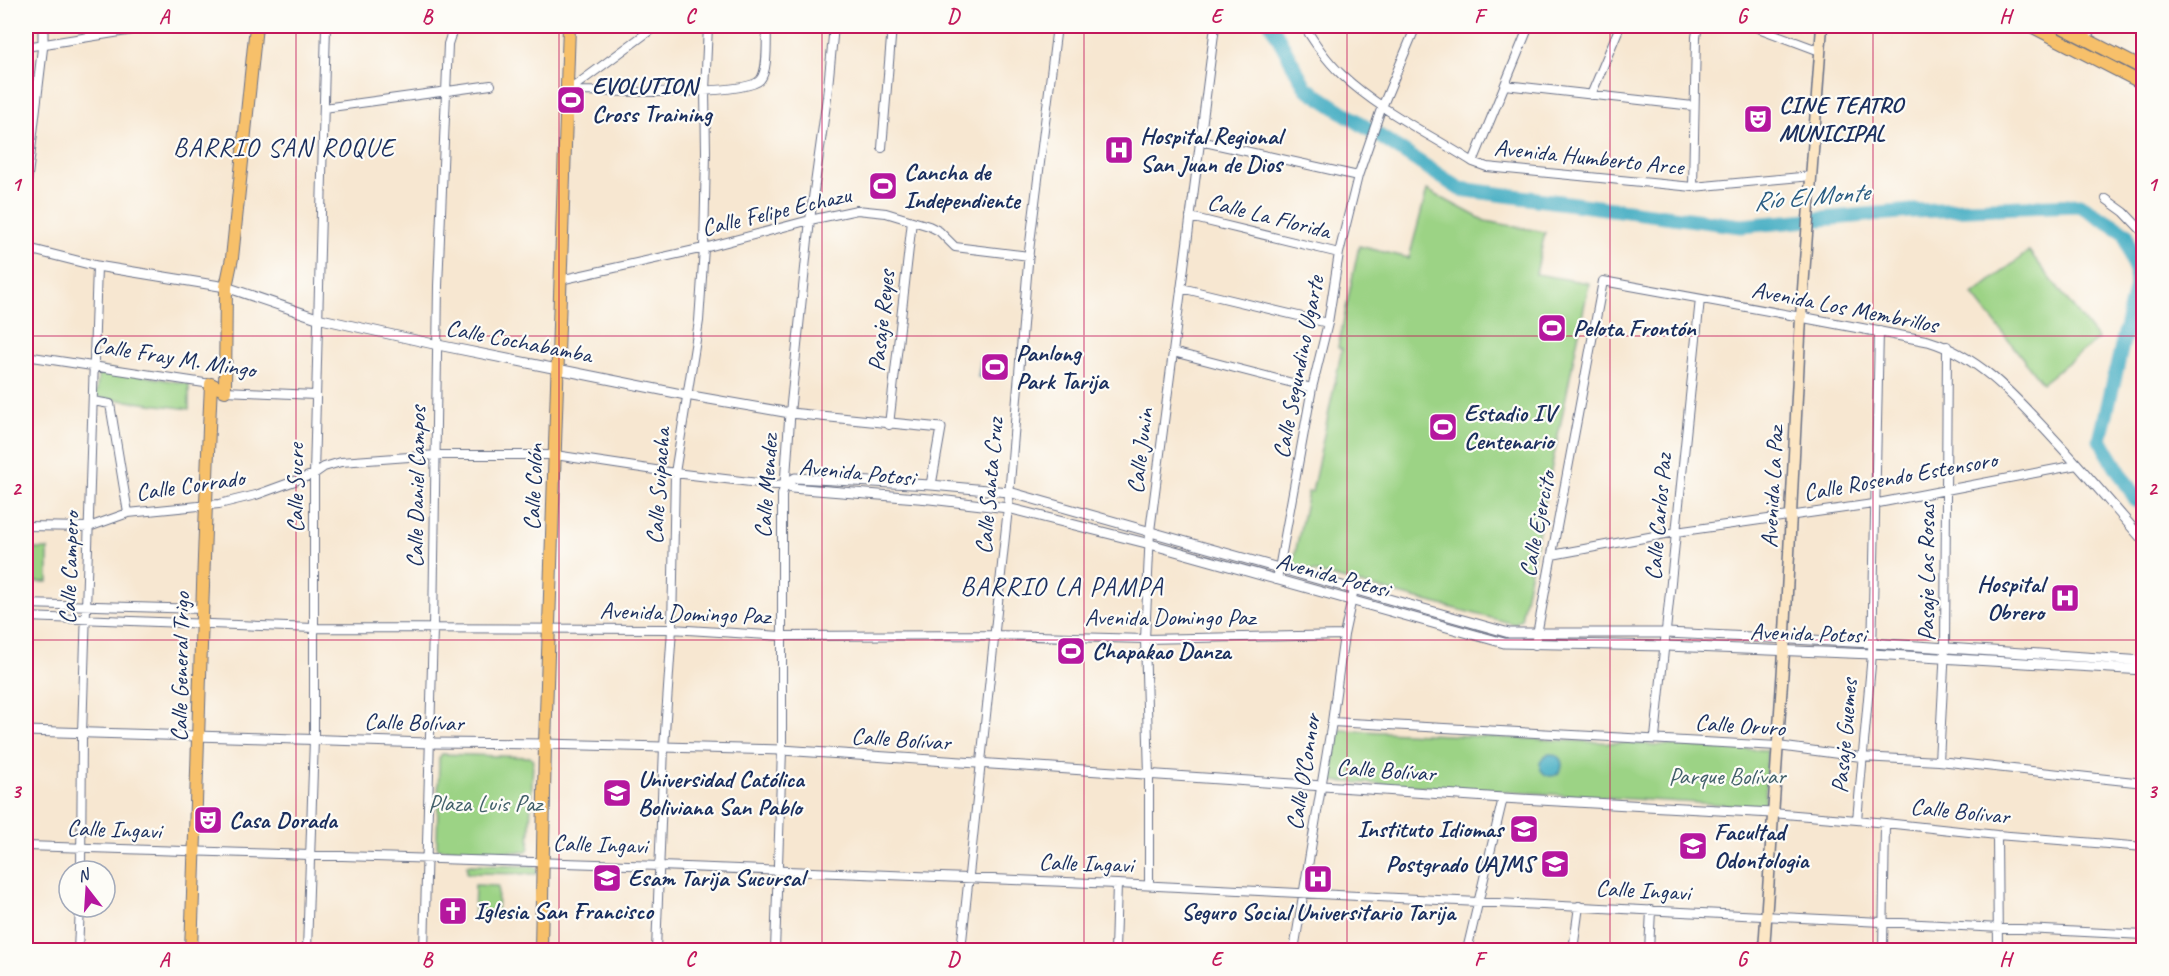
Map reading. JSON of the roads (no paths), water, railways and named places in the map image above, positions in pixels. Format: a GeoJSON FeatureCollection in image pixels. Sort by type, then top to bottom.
{"type":"FeatureCollection","features":[{"type":"Feature","properties":{"kind":"main road"},"geometry":{"type":"LineString","coordinates":[[225,391],[226,287],[232,258],[256,26]]}},
{"type":"Feature","properties":{"kind":"main road","name":"Calle Colón"},"geometry":{"type":"LineString","coordinates":[[541,951],[545,744],[569,26]]}},
{"type":"Feature","properties":{"kind":"main road","name":"Avenida La Paz"},"geometry":{"type":"LineString","coordinates":[[1764,951],[1822,26]]}},
{"type":"Feature","properties":{"kind":"main road"},"geometry":{"type":"LineString","coordinates":[[2031,26],[2144,84]]}},
{"type":"Feature","properties":{"kind":"main road"},"geometry":{"type":"LineString","coordinates":[[2060,26],[2144,69]]}},
{"type":"Feature","properties":{"kind":"main road","name":"Calle Fray M. Mingo"},"geometry":{"type":"LineString","coordinates":[[211,384],[225,391]]}},
{"type":"Feature","properties":{"kind":"main road","name":"Calle General Trigo"},"geometry":{"type":"LineString","coordinates":[[191,951],[211,384]]}},
{"type":"Feature","properties":{"kind":"street"},"geometry":{"type":"LineString","coordinates":[[26,188],[43,44],[43,26]]}},
{"type":"Feature","properties":{"kind":"street"},"geometry":{"type":"LineString","coordinates":[[26,47],[158,26]]}},
{"type":"Feature","properties":{"kind":"street","name":"Calle Sucre"},"geometry":{"type":"LineString","coordinates":[[307,951],[314,739],[315,395],[326,26]]}},
{"type":"Feature","properties":{"kind":"street"},"geometry":{"type":"LineString","coordinates":[[567,91],[656,26]]}},
{"type":"Feature","properties":{"kind":"street","name":"Calle Suipacha"},"geometry":{"type":"LineString","coordinates":[[656,951],[664,747],[672,629],[675,473],[699,321],[704,248],[705,91],[708,26]]}},
{"type":"Feature","properties":{"kind":"street"},"geometry":{"type":"LineString","coordinates":[[567,91],[705,91],[744,88],[756,84],[763,77],[766,26]]}},
{"type":"Feature","properties":{"kind":"street","name":"Calle Mendez"},"geometry":{"type":"LineString","coordinates":[[775,951],[782,750],[782,495],[785,484],[810,220],[834,26]]}},
{"type":"Feature","properties":{"kind":"street"},"geometry":{"type":"LineString","coordinates":[[882,148],[892,26]]}},
{"type":"Feature","properties":{"kind":"street","name":"Calle Santa Cruz"},"geometry":{"type":"LineString","coordinates":[[961,951],[1008,508],[1029,256],[1057,26]]}},
{"type":"Feature","properties":{"kind":"street","name":"Calle Junin"},"geometry":{"type":"LineString","coordinates":[[1149,885],[1145,639],[1150,531],[1215,26]]}},
{"type":"Feature","properties":{"kind":"street","name":"Avenida Humberto Arce"},"geometry":{"type":"LineString","coordinates":[[1304,26],[1326,58],[1381,109],[1473,162],[1487,167],[1693,187],[1812,176]]}},
{"type":"Feature","properties":{"kind":"street","name":"Calle Segundino Ugarte"},"geometry":{"type":"LineString","coordinates":[[1277,580],[1312,388],[1328,323],[1339,253],[1358,176],[1381,109],[1416,26]]}},
{"type":"Feature","properties":{"kind":"street"},"geometry":{"type":"LineString","coordinates":[[1473,162],[1529,26]]}},
{"type":"Feature","properties":{"kind":"street"},"geometry":{"type":"LineString","coordinates":[[1591,95],[1620,26]]}},
{"type":"Feature","properties":{"kind":"street"},"geometry":{"type":"LineString","coordinates":[[1693,187],[1693,106],[1698,26]]}},
{"type":"Feature","properties":{"kind":"street"},"geometry":{"type":"LineString","coordinates":[[1754,26],[1820,51]]}},
{"type":"Feature","properties":{"kind":"street"},"geometry":{"type":"LineString","coordinates":[[2086,39],[2093,26]]}},
{"type":"Feature","properties":{"kind":"street","name":"Calle Daniel Campos"},"geometry":{"type":"LineString","coordinates":[[424,951],[433,629],[438,286],[448,44],[453,28]]}},
{"type":"Feature","properties":{"kind":"street"},"geometry":{"type":"LineString","coordinates":[[324,108],[491,85]]}},
{"type":"Feature","properties":{"kind":"street"},"geometry":{"type":"LineString","coordinates":[[1506,85],[1693,106]]}},
{"type":"Feature","properties":{"kind":"street"},"geometry":{"type":"LineString","coordinates":[[1200,141],[1358,176]]}},
{"type":"Feature","properties":{"kind":"street"},"geometry":{"type":"LineString","coordinates":[[2106,199],[2124,212],[2144,233]]}},
{"type":"Feature","properties":{"kind":"street","name":"Calle Felipe Echazu"},"geometry":{"type":"LineString","coordinates":[[560,280],[704,248],[857,210],[886,213],[939,231],[955,247],[1029,256]]}},
{"type":"Feature","properties":{"kind":"street","name":"Calle La Florida"},"geometry":{"type":"LineString","coordinates":[[1190,217],[1339,253]]}},
{"type":"Feature","properties":{"kind":"street","name":"Pasaje Reyes"},"geometry":{"type":"LineString","coordinates":[[890,425],[912,221]]}},
{"type":"Feature","properties":{"kind":"street","name":"Calle Cochabamba"},"geometry":{"type":"LineString","coordinates":[[26,248],[97,266],[226,287],[317,318],[686,395],[790,413],[890,425],[941,428],[930,499]]}},
{"type":"Feature","properties":{"kind":"street","name":"Calle Campero"},"geometry":{"type":"LineString","coordinates":[[81,859],[82,734],[97,266]]}},
{"type":"Feature","properties":{"kind":"street","name":"Avenida Los Membrillos"},"geometry":{"type":"LineString","coordinates":[[1603,281],[1947,346],[1994,376],[2017,398],[2144,540]]}},
{"type":"Feature","properties":{"kind":"street","name":"Calle Ejercito"},"geometry":{"type":"LineString","coordinates":[[1534,645],[1603,281]]}},
{"type":"Feature","properties":{"kind":"street"},"geometry":{"type":"LineString","coordinates":[[1181,288],[1328,323]]}},
{"type":"Feature","properties":{"kind":"street","name":"Calle Carlos Paz"},"geometry":{"type":"LineString","coordinates":[[1655,738],[1700,299]]}},
{"type":"Feature","properties":{"kind":"street","name":"Pasaje Guemes"},"geometry":{"type":"LineString","coordinates":[[1857,819],[1872,654],[1873,504],[1879,332]]}},
{"type":"Feature","properties":{"kind":"street","name":"Pasaje Las Rosas"},"geometry":{"type":"LineString","coordinates":[[1939,761],[1945,648],[1947,346]]}},
{"type":"Feature","properties":{"kind":"street"},"geometry":{"type":"LineString","coordinates":[[1173,352],[1312,388]]}},
{"type":"Feature","properties":{"kind":"street","name":"Calle Fray M. Mingo"},"geometry":{"type":"LineString","coordinates":[[26,356],[211,384]]}},
{"type":"Feature","properties":{"kind":"street","name":"Calle Fray M. Mingo"},"geometry":{"type":"LineString","coordinates":[[225,391],[315,395]]}},
{"type":"Feature","properties":{"kind":"street"},"geometry":{"type":"LineString","coordinates":[[93,401],[110,404],[128,513]]}},
{"type":"Feature","properties":{"kind":"street","name":"Calle Corrado"},"geometry":{"type":"LineString","coordinates":[[26,526],[89,527],[128,513],[219,504],[255,495],[341,462],[436,455],[555,455],[675,473],[785,484]]}},
{"type":"Feature","properties":{"kind":"street","name":"Calle Rosendo Estensoro"},"geometry":{"type":"LineString","coordinates":[[1552,555],[1676,532],[1873,504],[2077,465]]}},
{"type":"Feature","properties":{"kind":"street","name":"Avenida Potosi"},"geometry":{"type":"LineString","coordinates":[[2144,661],[1784,638],[1667,633],[1509,633],[1009,492],[931,485],[795,478],[785,484],[791,488],[930,499],[1008,508],[1150,544],[1504,643],[1665,646],[1872,654],[2144,670]]}},
{"type":"Feature","properties":{"kind":"street","name":"Calle O'Connor"},"geometry":{"type":"LineString","coordinates":[[1294,951],[1344,635],[1354,589]]}},
{"type":"Feature","properties":{"kind":"street"},"geometry":{"type":"LineString","coordinates":[[26,604],[202,609]]}},
{"type":"Feature","properties":{"kind":"street","name":"Avenida Domingo Paz"},"geometry":{"type":"LineString","coordinates":[[26,617],[314,628],[672,629],[781,636],[995,635],[1145,639],[1344,635]]}},
{"type":"Feature","properties":{"kind":"street","name":"Calle Oruro"},"geometry":{"type":"LineString","coordinates":[[1332,722],[1778,746],[1861,757],[1939,761],[2144,783]]}},
{"type":"Feature","properties":{"kind":"street","name":"Calle Bolívar"},"geometry":{"type":"LineString","coordinates":[[26,731],[429,743],[782,750],[1503,798],[1772,813]]}},
{"type":"Feature","properties":{"kind":"street"},"geometry":{"type":"LineString","coordinates":[[1467,951],[1503,798]]}},
{"type":"Feature","properties":{"kind":"street","name":"Calle Bolivar"},"geometry":{"type":"LineString","coordinates":[[1772,813],[2144,847]]}},
{"type":"Feature","properties":{"kind":"street"},"geometry":{"type":"LineString","coordinates":[[1883,951],[1885,823]]}},
{"type":"Feature","properties":{"kind":"street"},"geometry":{"type":"LineString","coordinates":[[1997,835],[1998,951]]}},
{"type":"Feature","properties":{"kind":"street","name":"Calle Ingavi"},"geometry":{"type":"LineString","coordinates":[[26,846],[660,866],[1149,885],[2144,935]]}},
{"type":"Feature","properties":{"kind":"street"},"geometry":{"type":"LineString","coordinates":[[1115,951],[1117,884]]}},
{"type":"Feature","properties":{"kind":"street"},"geometry":{"type":"LineString","coordinates":[[1573,951],[1579,906]]}},
{"type":"Feature","properties":{"kind":"street"},"geometry":{"type":"LineString","coordinates":[[1649,951],[1651,910]]}},
{"type":"Feature","properties":{"kind":"street"},"geometry":{"type":"LineString","coordinates":[[78,951],[79,919]]}},
{"type":"Feature","properties":{"kind":"water"},"geometry":{"type":"Polygon","coordinates":[[[981,358],[999,360],[996,379],[978,377],[981,358]]]}},
{"type":"Feature","properties":{"kind":"water"},"geometry":{"type":"Polygon","coordinates":[[[1551,754],[1559,757],[1562,765],[1559,773],[1551,776],[1543,773],[1540,765],[1543,757],[1551,754]]]}},
{"type":"Feature","properties":{"kind":"waterway","name":"Río El Monte"},"geometry":{"type":"LineString","coordinates":[[1272,26],[1306,88],[1460,189],[1741,226],[1911,211],[2080,205],[2126,233],[2137,281],[2100,440],[2137,501],[2144,504]]}},
{"type":"Feature","properties":{"kind":"place","name":"EVOLUTION Cross Training"},"geometry":{"type":"Point","coordinates":[571,100]}},
{"type":"Feature","properties":{"kind":"place","name":"CINE TEATRO MUNICIPAL"},"geometry":{"type":"Point","coordinates":[1758,119]}},
{"type":"Feature","properties":{"kind":"place","name":"Hospital Regional San Juan de Dios"},"geometry":{"type":"Point","coordinates":[1119,150]}},
{"type":"Feature","properties":{"kind":"place","name":"Cancha de Independiente"},"geometry":{"type":"Point","coordinates":[883,186]}},
{"type":"Feature","properties":{"kind":"place","name":"Pelota Frontón"},"geometry":{"type":"Point","coordinates":[1552,328]}},
{"type":"Feature","properties":{"kind":"place","name":"Panlong Park Tarija"},"geometry":{"type":"Point","coordinates":[995,367]}},
{"type":"Feature","properties":{"kind":"place","name":"Estadio IV Centenario"},"geometry":{"type":"Point","coordinates":[1443,427]}},
{"type":"Feature","properties":{"kind":"place","name":"Hospital Obrero"},"geometry":{"type":"Point","coordinates":[2065,598]}},
{"type":"Feature","properties":{"kind":"place","name":"Chapakao Danza"},"geometry":{"type":"Point","coordinates":[1071,651]}},
{"type":"Feature","properties":{"kind":"place","name":"Universidad Católica Boliviana San Pablo"},"geometry":{"type":"Point","coordinates":[617,793]}},
{"type":"Feature","properties":{"kind":"place","name":"Casa Dorada"},"geometry":{"type":"Point","coordinates":[208,820]}},
{"type":"Feature","properties":{"kind":"place","name":"Instituto Idiomas"},"geometry":{"type":"Point","coordinates":[1524,829]}},
{"type":"Feature","properties":{"kind":"place","name":"Facultad Odontologia"},"geometry":{"type":"Point","coordinates":[1693,846]}},
{"type":"Feature","properties":{"kind":"place","name":"Postgrado UAJMS"},"geometry":{"type":"Point","coordinates":[1555,864]}},
{"type":"Feature","properties":{"kind":"place","name":"Esam Tarija Sucursal"},"geometry":{"type":"Point","coordinates":[607,878]}},
{"type":"Feature","properties":{"kind":"place","name":"Seguro Social Universitario Tarija"},"geometry":{"type":"Point","coordinates":[1318,879]}},
{"type":"Feature","properties":{"kind":"place","name":"Iglesia San Francisco"},"geometry":{"type":"Point","coordinates":[453,911]}},
{"type":"Feature","properties":{"kind":"district","name":"BARRIO SAN ROQUE"},"geometry":{"type":"Point","coordinates":[284,147]}},
{"type":"Feature","properties":{"kind":"district","name":"BARRIO LA PAMPA"},"geometry":{"type":"Point","coordinates":[1062,586]}},
{"type":"Feature","properties":{"kind":"park label","name":"Parque Bolívar"},"geometry":{"type":"Point","coordinates":[1727,776]}},
{"type":"Feature","properties":{"kind":"park label","name":"Plaza Luis Paz"},"geometry":{"type":"Point","coordinates":[485,803]}}]}
